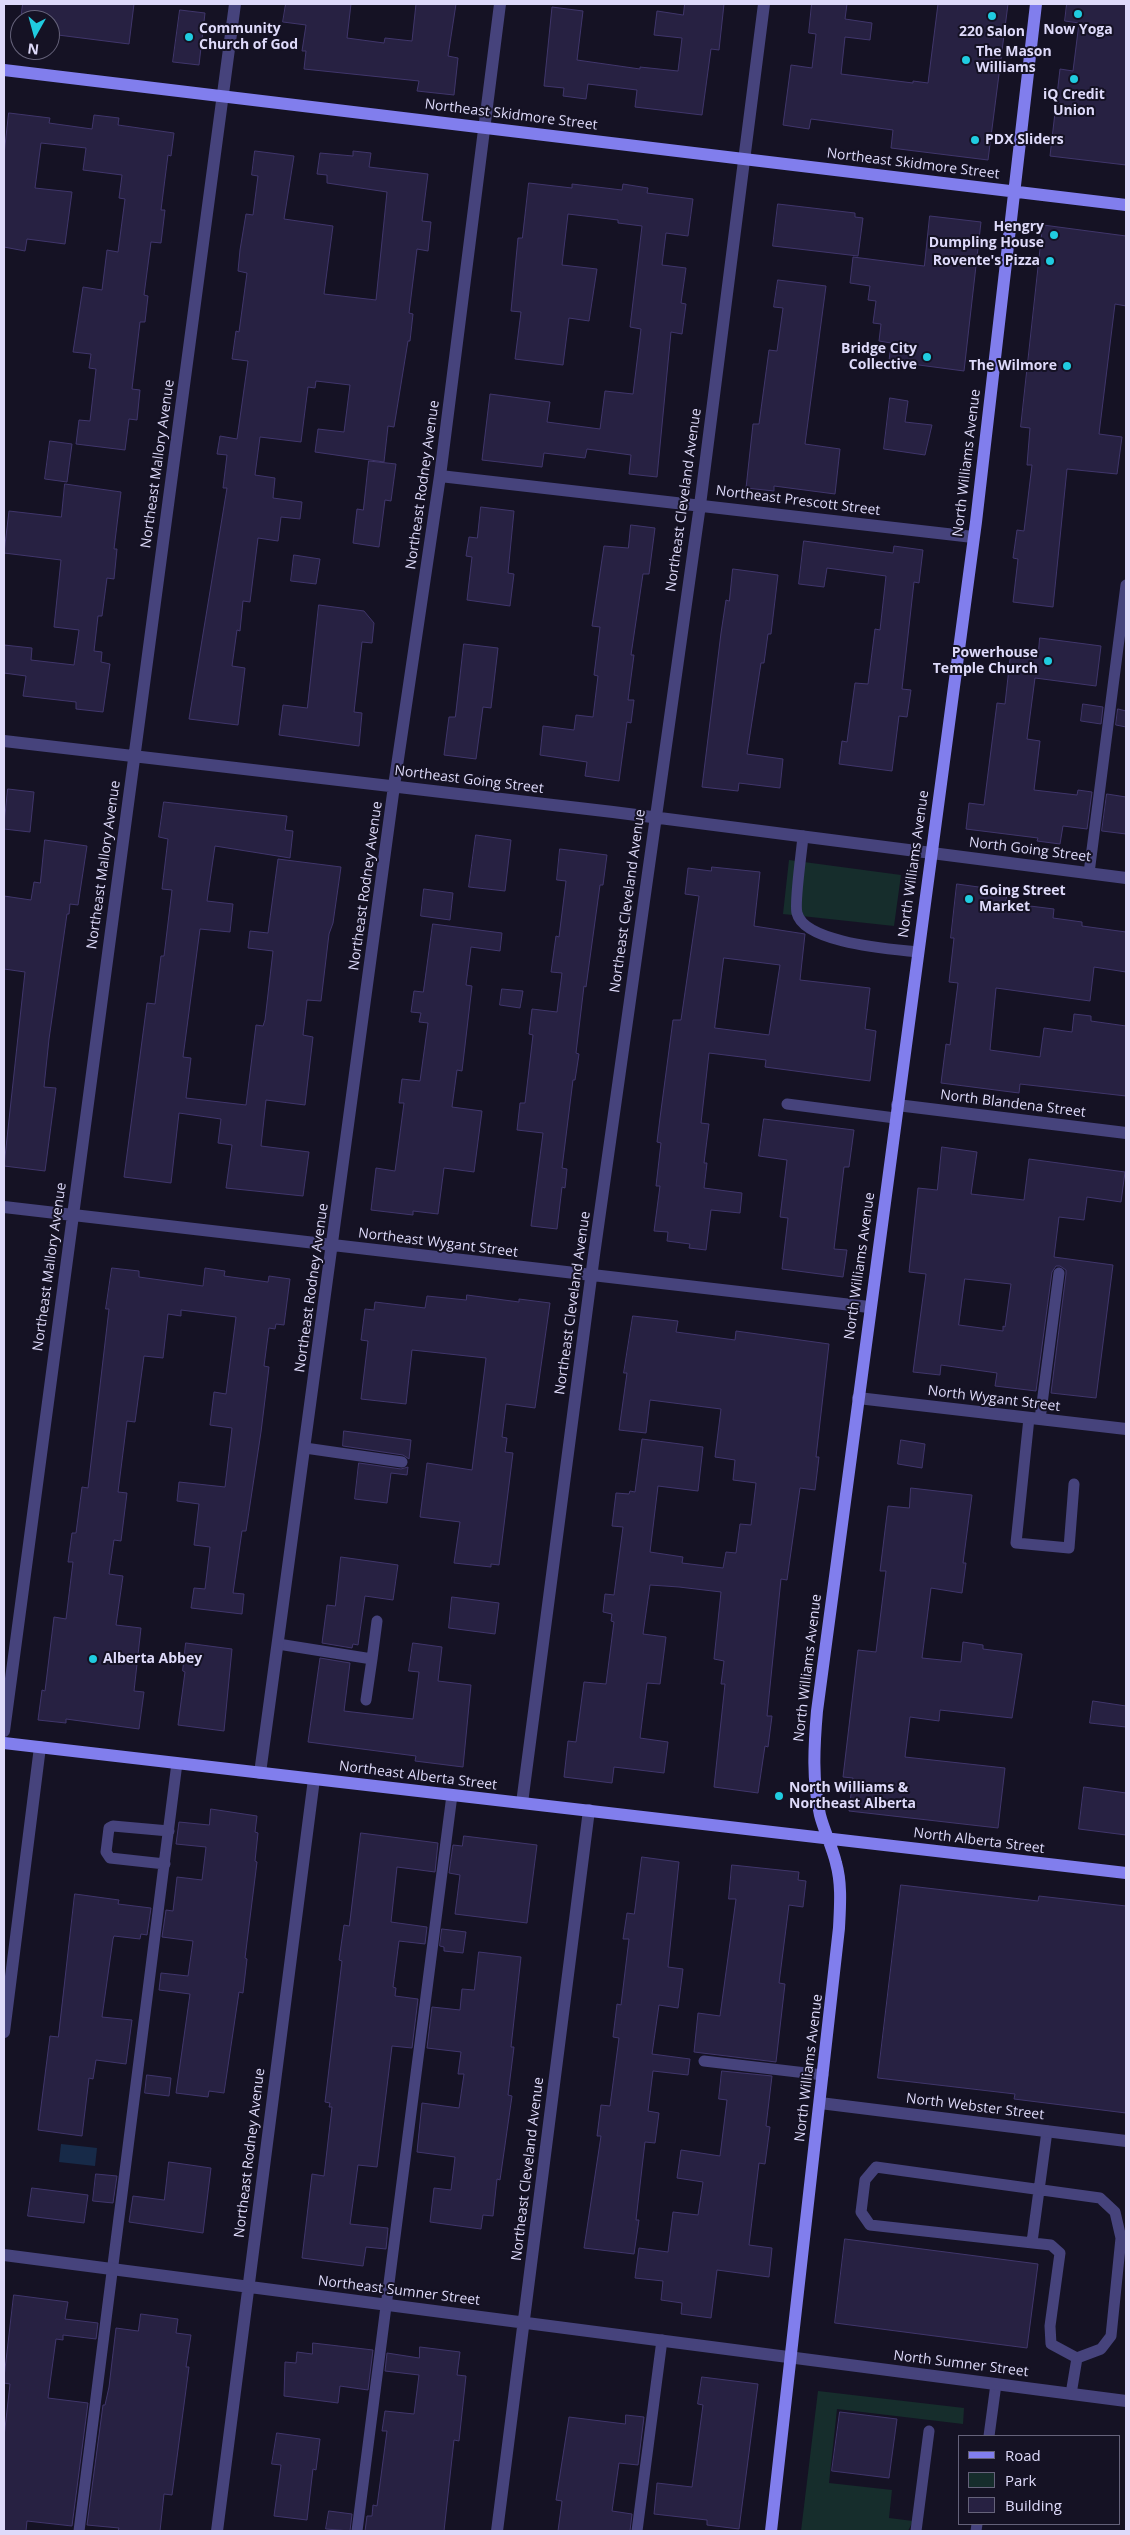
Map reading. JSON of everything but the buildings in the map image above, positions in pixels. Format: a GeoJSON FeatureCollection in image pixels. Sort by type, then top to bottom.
{"type":"FeatureCollection","features":[{"type":"Feature","properties":{"kind":"main road","name":"North Williams Avenue"},"geometry":{"type":"LineString","coordinates":[[771,2531],[820,2103],[840,1906],[837,1864],[820,1815],[816,1784],[815,1735],[869,1307],[973,537],[1036,4]]}},
{"type":"Feature","properties":{"kind":"main road","name":"Northeast Skidmore Street"},"geometry":{"type":"LineString","coordinates":[[4,70],[1126,205]]}},
{"type":"Feature","properties":{"kind":"main road","name":"Northeast Alberta Street"},"geometry":{"type":"LineString","coordinates":[[4,1743],[829,1838]]}},
{"type":"Feature","properties":{"kind":"main road","name":"North Alberta Street"},"geometry":{"type":"LineString","coordinates":[[829,1838],[1126,1873]]}},
{"type":"Feature","properties":{"kind":"street","name":"Northeast Mallory Avenue"},"geometry":{"type":"LineString","coordinates":[[4,1731],[235,4]]}},
{"type":"Feature","properties":{"kind":"street","name":"Northeast Rodney Avenue"},"geometry":{"type":"LineString","coordinates":[[260,1773],[394,786],[440,476],[500,4]]}},
{"type":"Feature","properties":{"kind":"street","name":"Northeast Cleveland Avenue"},"geometry":{"type":"LineString","coordinates":[[522,1803],[591,1275],[654,817],[700,505],[764,4]]}},
{"type":"Feature","properties":{"kind":"street","name":"Northeast Prescott Street"},"geometry":{"type":"LineString","coordinates":[[440,476],[973,537]]}},
{"type":"Feature","properties":{"kind":"street","name":"Northeast Going Street"},"geometry":{"type":"LineString","coordinates":[[4,740],[654,817],[930,853]]}},
{"type":"Feature","properties":{"kind":"street","name":"North Going Street"},"geometry":{"type":"LineString","coordinates":[[930,853],[1126,878]]}},
{"type":"Feature","properties":{"kind":"street","name":"North Blandena Street"},"geometry":{"type":"LineString","coordinates":[[896,1112],[1126,1133]]}},
{"type":"Feature","properties":{"kind":"street","name":"Northeast Wygant Street"},"geometry":{"type":"LineString","coordinates":[[4,1207],[869,1307]]}},
{"type":"Feature","properties":{"kind":"street","name":"North Wygant Street"},"geometry":{"type":"LineString","coordinates":[[858,1398],[1126,1429]]}},
{"type":"Feature","properties":{"kind":"street"},"geometry":{"type":"LineString","coordinates":[[4,2032],[40,1748]]}},
{"type":"Feature","properties":{"kind":"street","name":"Northeast Rodney Avenue"},"geometry":{"type":"LineString","coordinates":[[217,2531],[314,1779]]}},
{"type":"Feature","properties":{"kind":"street","name":"Northeast Cleveland Avenue"},"geometry":{"type":"LineString","coordinates":[[497,2531],[589,1810]]}},
{"type":"Feature","properties":{"kind":"street","name":"North Webster Street"},"geometry":{"type":"LineString","coordinates":[[820,2103],[1126,2141]]}},
{"type":"Feature","properties":{"kind":"street","name":"Northeast Sumner Street"},"geometry":{"type":"LineString","coordinates":[[4,2255],[791,2357]]}},
{"type":"Feature","properties":{"kind":"street","name":"North Sumner Street"},"geometry":{"type":"LineString","coordinates":[[791,2357],[1126,2401]]}},
{"type":"Feature","properties":{"kind":"lane"},"geometry":{"type":"LineString","coordinates":[[1089,873],[1126,585]]}},
{"type":"Feature","properties":{"kind":"lane"},"geometry":{"type":"LineString","coordinates":[[803,836],[797,913],[804,924],[822,935],[854,943],[917,952]]}},
{"type":"Feature","properties":{"kind":"lane"},"geometry":{"type":"LineString","coordinates":[[787,1104],[896,1112]]}},
{"type":"Feature","properties":{"kind":"lane"},"geometry":{"type":"LineString","coordinates":[[1059,1273],[1016,1543],[1069,1548],[1074,1484]]}},
{"type":"Feature","properties":{"kind":"lane"},"geometry":{"type":"LineString","coordinates":[[305,1448],[402,1462]]}},
{"type":"Feature","properties":{"kind":"lane"},"geometry":{"type":"LineString","coordinates":[[366,1700],[377,1622]]}},
{"type":"Feature","properties":{"kind":"lane"},"geometry":{"type":"LineString","coordinates":[[278,1644],[372,1659]]}},
{"type":"Feature","properties":{"kind":"lane"},"geometry":{"type":"LineString","coordinates":[[79,2531],[177,1763]]}},
{"type":"Feature","properties":{"kind":"lane"},"geometry":{"type":"LineString","coordinates":[[357,2531],[452,1795]]}},
{"type":"Feature","properties":{"kind":"lane"},"geometry":{"type":"LineString","coordinates":[[164,1864],[110,1858],[106,1852],[109,1828],[113,1826],[169,1830]]}},
{"type":"Feature","properties":{"kind":"lane"},"geometry":{"type":"LineString","coordinates":[[704,2061],[823,2075]]}},
{"type":"Feature","properties":{"kind":"lane"},"geometry":{"type":"LineString","coordinates":[[1032,2242],[1047,2131]]}},
{"type":"Feature","properties":{"kind":"lane"},"geometry":{"type":"LineString","coordinates":[[876,2167],[1039,2188],[1100,2198],[1115,2212],[1121,2238],[1111,2336],[1101,2349],[1077,2358],[1051,2344],[1050,2326],[1060,2253],[1051,2246],[1032,2242],[870,2225],[860,2212],[865,2180],[876,2167]]}},
{"type":"Feature","properties":{"kind":"lane"},"geometry":{"type":"LineString","coordinates":[[637,2531],[662,2340]]}},
{"type":"Feature","properties":{"kind":"lane"},"geometry":{"type":"LineString","coordinates":[[1071,2394],[1077,2358]]}},
{"type":"Feature","properties":{"kind":"lane"},"geometry":{"type":"LineString","coordinates":[[989,2435],[996,2384]]}},
{"type":"Feature","properties":{"kind":"lane"},"geometry":{"type":"LineString","coordinates":[[916,2531],[929,2431]]}},
{"type":"Feature","properties":{"kind":"green space"},"geometry":{"type":"Polygon","coordinates":[[[789,860],[901,875],[894,926],[783,914],[789,860]]]}},
{"type":"Feature","properties":{"kind":"green space"},"geometry":{"type":"Polygon","coordinates":[[[818,2391],[964,2408],[963,2424],[837,2409],[829,2483],[892,2490],[889,2518],[913,2521],[908,2531],[801,2531],[818,2391]]]}},
{"type":"Feature","properties":{"kind":"water"},"geometry":{"type":"Polygon","coordinates":[[[61,2144],[97,2148],[95,2166],[59,2162],[61,2144]]]}},
{"type":"Feature","properties":{"kind":"place","name":"Now Yoga"},"geometry":{"type":"Point","coordinates":[1078,14]}},
{"type":"Feature","properties":{"kind":"place","name":"220 Salon"},"geometry":{"type":"Point","coordinates":[992,16]}},
{"type":"Feature","properties":{"kind":"place","name":"Community Church of God"},"geometry":{"type":"Point","coordinates":[189,37]}},
{"type":"Feature","properties":{"kind":"place","name":"The Mason Williams"},"geometry":{"type":"Point","coordinates":[966,60]}},
{"type":"Feature","properties":{"kind":"place","name":"iQ Credit Union"},"geometry":{"type":"Point","coordinates":[1074,79]}},
{"type":"Feature","properties":{"kind":"place","name":"PDX Sliders"},"geometry":{"type":"Point","coordinates":[975,140]}},
{"type":"Feature","properties":{"kind":"place","name":"Hengry Dumpling House"},"geometry":{"type":"Point","coordinates":[1054,235]}},
{"type":"Feature","properties":{"kind":"place","name":"Rovente's Pizza"},"geometry":{"type":"Point","coordinates":[1050,261]}},
{"type":"Feature","properties":{"kind":"place","name":"Bridge City Collective"},"geometry":{"type":"Point","coordinates":[927,357]}},
{"type":"Feature","properties":{"kind":"place","name":"The Wilmore"},"geometry":{"type":"Point","coordinates":[1067,366]}},
{"type":"Feature","properties":{"kind":"place","name":"Powerhouse Temple Church"},"geometry":{"type":"Point","coordinates":[1048,661]}},
{"type":"Feature","properties":{"kind":"place","name":"Going Street Market"},"geometry":{"type":"Point","coordinates":[969,899]}},
{"type":"Feature","properties":{"kind":"place","name":"Alberta Abbey"},"geometry":{"type":"Point","coordinates":[93,1659]}},
{"type":"Feature","properties":{"kind":"place","name":"North Williams & Northeast Alberta"},"geometry":{"type":"Point","coordinates":[779,1796]}}]}
